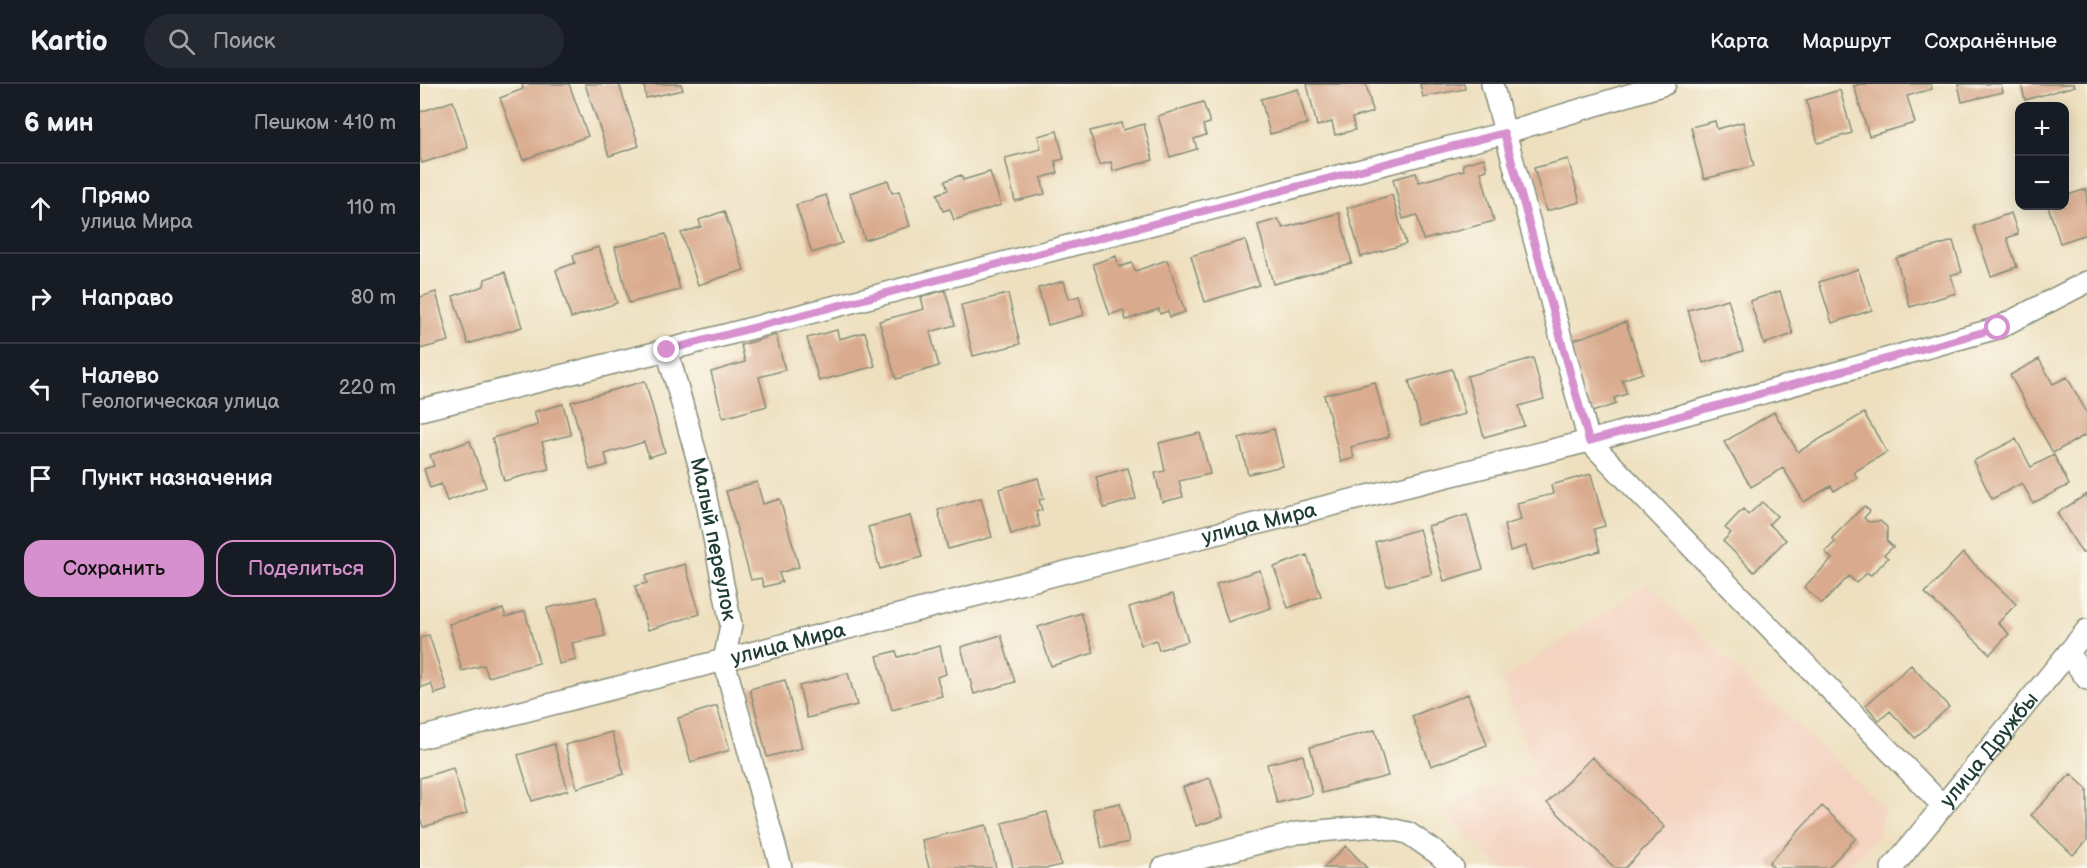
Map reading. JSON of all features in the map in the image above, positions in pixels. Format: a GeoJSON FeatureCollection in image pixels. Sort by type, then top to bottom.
{"type":"FeatureCollection","features":[{"type":"Feature","properties":{"kind":"street"},"geometry":{"type":"LineString","coordinates":[[1492,84],[1589,441],[1942,805]]}},
{"type":"Feature","properties":{"kind":"street"},"geometry":{"type":"LineString","coordinates":[[420,410],[667,350],[1504,133],[1665,84]]}},
{"type":"Feature","properties":{"kind":"street","name":"улица Мира"},"geometry":{"type":"LineString","coordinates":[[420,738],[1175,544],[1589,441],[1998,328],[2087,282]]}},
{"type":"Feature","properties":{"kind":"street","name":"Малый переулок"},"geometry":{"type":"LineString","coordinates":[[667,350],[701,472],[731,625],[724,661],[781,868]]}},
{"type":"Feature","properties":{"kind":"street","name":"улица Дружбы"},"geometry":{"type":"LineString","coordinates":[[1892,868],[2087,630]]}},
{"type":"Feature","properties":{"kind":"street"},"geometry":{"type":"LineString","coordinates":[[2068,653],[2087,679]]}},
{"type":"Feature","properties":{"kind":"street"},"geometry":{"type":"LineString","coordinates":[[1163,868],[1297,833],[1376,826],[1408,832],[1453,868]]}},
{"type":"Feature","properties":{"kind":"shaded area"},"geometry":{"type":"Polygon","coordinates":[[[1647,584],[1884,807],[1879,834],[1848,868],[1501,868],[1443,814],[1460,798],[1535,772],[1503,680],[1647,584]]]}},
{"type":"Feature","properties":{"kind":"building"},"geometry":{"type":"Polygon","coordinates":[[[522,84],[569,84],[588,136],[523,160],[500,98],[523,89],[522,84]]]}},
{"type":"Feature","properties":{"kind":"building"},"geometry":{"type":"Polygon","coordinates":[[[585,84],[619,84],[639,146],[609,156],[585,84]]]}},
{"type":"Feature","properties":{"kind":"building"},"geometry":{"type":"Polygon","coordinates":[[[644,84],[681,84],[683,90],[646,98],[644,84]]]}},
{"type":"Feature","properties":{"kind":"building"},"geometry":{"type":"Polygon","coordinates":[[[1307,84],[1366,84],[1373,112],[1352,118],[1355,130],[1335,135],[1332,122],[1317,126],[1307,84]]]}},
{"type":"Feature","properties":{"kind":"building"},"geometry":{"type":"Polygon","coordinates":[[[1420,84],[1464,84],[1465,89],[1423,97],[1420,84]]]}},
{"type":"Feature","properties":{"kind":"building"},"geometry":{"type":"Polygon","coordinates":[[[1860,84],[1931,84],[1932,89],[1907,96],[1915,123],[1869,136],[1854,86],[1860,84]]]}},
{"type":"Feature","properties":{"kind":"building"},"geometry":{"type":"Polygon","coordinates":[[[1958,84],[2001,84],[2003,92],[1962,102],[1958,84]]]}},
{"type":"Feature","properties":{"kind":"building"},"geometry":{"type":"Polygon","coordinates":[[[2021,84],[2074,84],[2075,86],[2025,100],[2021,84]]]}},
{"type":"Feature","properties":{"kind":"building"},"geometry":{"type":"Polygon","coordinates":[[[1298,89],[1307,124],[1270,134],[1261,99],[1298,89]]]}},
{"type":"Feature","properties":{"kind":"building"},"geometry":{"type":"Polygon","coordinates":[[[1840,90],[1852,133],[1818,143],[1806,100],[1840,90]]]}},
{"type":"Feature","properties":{"kind":"building"},"geometry":{"type":"Polygon","coordinates":[[[453,101],[468,148],[422,163],[420,158],[420,112],[453,101]]]}},
{"type":"Feature","properties":{"kind":"building"},"geometry":{"type":"Polygon","coordinates":[[[1203,102],[1210,123],[1203,125],[1206,135],[1194,139],[1197,149],[1170,157],[1158,116],[1203,102]]]}},
{"type":"Feature","properties":{"kind":"building"},"geometry":{"type":"Polygon","coordinates":[[[1715,121],[1717,129],[1743,122],[1754,166],[1704,179],[1691,127],[1715,121]]]}},
{"type":"Feature","properties":{"kind":"building"},"geometry":{"type":"Polygon","coordinates":[[[1121,123],[1123,130],[1144,124],[1153,160],[1113,171],[1111,162],[1099,165],[1090,131],[1121,123]]]}},
{"type":"Feature","properties":{"kind":"building"},"geometry":{"type":"Polygon","coordinates":[[[1057,131],[1064,159],[1055,161],[1058,173],[1041,178],[1045,194],[1015,201],[1005,158],[1041,149],[1038,136],[1057,131]]]}},
{"type":"Feature","properties":{"kind":"building"},"geometry":{"type":"Polygon","coordinates":[[[1484,158],[1487,170],[1481,172],[1494,221],[1423,240],[1417,215],[1403,219],[1393,179],[1416,173],[1419,182],[1464,170],[1463,164],[1484,158]]]}},
{"type":"Feature","properties":{"kind":"building"},"geometry":{"type":"Polygon","coordinates":[[[1568,159],[1580,202],[1546,211],[1534,168],[1568,159]]]}},
{"type":"Feature","properties":{"kind":"building"},"geometry":{"type":"Polygon","coordinates":[[[990,172],[1001,205],[954,220],[950,209],[943,211],[937,194],[948,190],[945,181],[961,175],[963,180],[990,172]]]}},
{"type":"Feature","properties":{"kind":"building"},"geometry":{"type":"Polygon","coordinates":[[[888,180],[892,193],[899,191],[910,226],[865,240],[850,193],[888,180]]]}},
{"type":"Feature","properties":{"kind":"building"},"geometry":{"type":"Polygon","coordinates":[[[2087,189],[2087,234],[2060,243],[2049,210],[2069,210],[2069,194],[2087,189]]]}},
{"type":"Feature","properties":{"kind":"building"},"geometry":{"type":"Polygon","coordinates":[[[826,195],[842,243],[812,253],[796,205],[826,195]]]}},
{"type":"Feature","properties":{"kind":"building"},"geometry":{"type":"Polygon","coordinates":[[[1392,195],[1406,244],[1361,257],[1347,208],[1392,195]]]}},
{"type":"Feature","properties":{"kind":"building"},"geometry":{"type":"Polygon","coordinates":[[[724,211],[744,270],[698,285],[681,233],[701,227],[699,220],[724,211]]]}},
{"type":"Feature","properties":{"kind":"building"},"geometry":{"type":"Polygon","coordinates":[[[1339,213],[1352,263],[1273,284],[1258,225],[1278,219],[1283,228],[1339,213]]]}},
{"type":"Feature","properties":{"kind":"building"},"geometry":{"type":"Polygon","coordinates":[[[2011,213],[2018,234],[2007,238],[2017,267],[1991,276],[1974,226],[2011,213]]]}},
{"type":"Feature","properties":{"kind":"building"},"geometry":{"type":"Polygon","coordinates":[[[666,234],[680,290],[629,303],[615,247],[666,234]]]}},
{"type":"Feature","properties":{"kind":"building"},"geometry":{"type":"Polygon","coordinates":[[[1245,240],[1259,285],[1205,302],[1191,256],[1245,240]]]}},
{"type":"Feature","properties":{"kind":"building"},"geometry":{"type":"Polygon","coordinates":[[[1953,241],[1962,272],[1951,275],[1956,293],[1910,307],[1896,258],[1953,241]]]}},
{"type":"Feature","properties":{"kind":"building"},"geometry":{"type":"Polygon","coordinates":[[[599,247],[617,303],[571,318],[556,270],[575,263],[573,255],[599,247]]]}},
{"type":"Feature","properties":{"kind":"building"},"geometry":{"type":"Polygon","coordinates":[[[1116,256],[1119,267],[1132,263],[1135,271],[1167,260],[1185,312],[1170,317],[1168,311],[1160,314],[1159,309],[1126,320],[1123,310],[1110,315],[1093,264],[1116,256]]]}},
{"type":"Feature","properties":{"kind":"building"},"geometry":{"type":"Polygon","coordinates":[[[1858,269],[1872,310],[1832,323],[1819,282],[1858,269]]]}},
{"type":"Feature","properties":{"kind":"building"},"geometry":{"type":"Polygon","coordinates":[[[505,272],[522,327],[468,344],[453,296],[484,286],[485,279],[505,272]]]}},
{"type":"Feature","properties":{"kind":"building"},"geometry":{"type":"Polygon","coordinates":[[[1064,281],[1069,299],[1079,296],[1084,315],[1048,325],[1038,288],[1064,281]]]}},
{"type":"Feature","properties":{"kind":"building"},"geometry":{"type":"Polygon","coordinates":[[[945,290],[955,325],[930,332],[939,366],[896,379],[879,321],[924,309],[921,297],[945,290]]]}},
{"type":"Feature","properties":{"kind":"building"},"geometry":{"type":"Polygon","coordinates":[[[1780,291],[1793,334],[1764,344],[1750,301],[1780,291]]]}},
{"type":"Feature","properties":{"kind":"building"},"geometry":{"type":"Polygon","coordinates":[[[436,292],[449,341],[420,349],[420,297],[436,292]]]}},
{"type":"Feature","properties":{"kind":"building"},"geometry":{"type":"Polygon","coordinates":[[[1008,294],[1020,344],[973,356],[961,305],[1008,294]]]}},
{"type":"Feature","properties":{"kind":"building"},"geometry":{"type":"Polygon","coordinates":[[[1728,299],[1743,351],[1703,363],[1688,310],[1728,299]]]}},
{"type":"Feature","properties":{"kind":"building"},"geometry":{"type":"Polygon","coordinates":[[[1626,322],[1643,373],[1622,380],[1627,394],[1614,398],[1616,404],[1592,412],[1568,342],[1626,322]]]}},
{"type":"Feature","properties":{"kind":"building"},"geometry":{"type":"Polygon","coordinates":[[[837,330],[839,339],[865,332],[875,366],[819,381],[807,338],[837,330]]]}},
{"type":"Feature","properties":{"kind":"building"},"geometry":{"type":"Polygon","coordinates":[[[776,335],[785,370],[759,377],[767,406],[723,418],[711,372],[745,362],[741,345],[776,335]]]}},
{"type":"Feature","properties":{"kind":"building"},"geometry":{"type":"Polygon","coordinates":[[[1533,358],[1544,399],[1519,406],[1524,426],[1484,437],[1467,376],[1533,358]]]}},
{"type":"Feature","properties":{"kind":"building"},"geometry":{"type":"Polygon","coordinates":[[[2039,359],[2053,384],[2067,377],[2087,413],[2087,434],[2053,453],[2010,375],[2039,359]]]}},
{"type":"Feature","properties":{"kind":"building"},"geometry":{"type":"Polygon","coordinates":[[[1452,369],[1465,414],[1421,426],[1409,381],[1452,369]]]}},
{"type":"Feature","properties":{"kind":"building"},"geometry":{"type":"Polygon","coordinates":[[[645,381],[665,452],[649,457],[644,442],[605,454],[608,465],[590,470],[571,402],[645,381]]]}},
{"type":"Feature","properties":{"kind":"building"},"geometry":{"type":"Polygon","coordinates":[[[1375,382],[1389,437],[1351,447],[1354,458],[1341,462],[1324,395],[1375,382]]]}},
{"type":"Feature","properties":{"kind":"building"},"geometry":{"type":"Polygon","coordinates":[[[563,404],[571,435],[542,442],[549,469],[504,481],[492,438],[538,425],[534,412],[563,404]]]}},
{"type":"Feature","properties":{"kind":"building"},"geometry":{"type":"Polygon","coordinates":[[[1774,412],[1798,452],[1864,413],[1887,452],[1854,472],[1857,478],[1834,491],[1831,486],[1804,502],[1783,468],[1751,487],[1724,442],[1774,412]]]}},
{"type":"Feature","properties":{"kind":"building"},"geometry":{"type":"Polygon","coordinates":[[[1274,429],[1283,466],[1248,474],[1239,438],[1274,429]]]}},
{"type":"Feature","properties":{"kind":"building"},"geometry":{"type":"Polygon","coordinates":[[[1200,433],[1210,474],[1179,481],[1183,497],[1162,502],[1155,473],[1165,471],[1159,443],[1200,433]]]}},
{"type":"Feature","properties":{"kind":"building"},"geometry":{"type":"Polygon","coordinates":[[[2016,439],[2031,467],[2054,455],[2069,485],[2033,503],[2022,483],[1992,499],[1973,461],[2016,439]]]}},
{"type":"Feature","properties":{"kind":"building"},"geometry":{"type":"Polygon","coordinates":[[[470,441],[486,487],[447,501],[441,484],[430,488],[424,469],[434,466],[430,455],[470,441]]]}},
{"type":"Feature","properties":{"kind":"building"},"geometry":{"type":"Polygon","coordinates":[[[1128,468],[1136,499],[1104,508],[1096,477],[1128,468]]]}},
{"type":"Feature","properties":{"kind":"building"},"geometry":{"type":"Polygon","coordinates":[[[1591,474],[1605,526],[1594,529],[1600,551],[1532,570],[1526,546],[1510,551],[1504,525],[1521,520],[1517,503],[1553,494],[1551,485],[1591,474]]]}},
{"type":"Feature","properties":{"kind":"building"},"geometry":{"type":"Polygon","coordinates":[[[1038,478],[1044,499],[1039,500],[1042,510],[1036,512],[1040,526],[1011,534],[999,489],[1038,478]]]}},
{"type":"Feature","properties":{"kind":"building"},"geometry":{"type":"Polygon","coordinates":[[[757,482],[763,504],[780,499],[799,567],[779,573],[782,582],[764,587],[761,578],[751,580],[726,491],[757,482]]]}},
{"type":"Feature","properties":{"kind":"building"},"geometry":{"type":"Polygon","coordinates":[[[2087,494],[2087,550],[2082,553],[2057,513],[2087,494]]]}},
{"type":"Feature","properties":{"kind":"building"},"geometry":{"type":"Polygon","coordinates":[[[981,498],[992,537],[948,549],[938,510],[981,498]]]}},
{"type":"Feature","properties":{"kind":"building"},"geometry":{"type":"Polygon","coordinates":[[[1762,502],[1777,516],[1769,524],[1786,540],[1754,572],[1723,541],[1731,533],[1725,528],[1743,509],[1748,515],[1762,502]]]}},
{"type":"Feature","properties":{"kind":"building"},"geometry":{"type":"Polygon","coordinates":[[[1864,506],[1870,511],[1864,518],[1868,522],[1880,521],[1887,527],[1886,540],[1893,547],[1884,555],[1888,558],[1871,575],[1867,573],[1856,583],[1849,576],[1822,604],[1804,587],[1832,559],[1825,552],[1835,542],[1832,538],[1864,506]]]}},
{"type":"Feature","properties":{"kind":"building"},"geometry":{"type":"Polygon","coordinates":[[[1467,515],[1483,569],[1444,581],[1428,526],[1467,515]]]}},
{"type":"Feature","properties":{"kind":"building"},"geometry":{"type":"Polygon","coordinates":[[[910,516],[922,557],[880,569],[868,527],[910,516]]]}},
{"type":"Feature","properties":{"kind":"building"},"geometry":{"type":"Polygon","coordinates":[[[1419,529],[1432,574],[1387,586],[1375,542],[1419,529]]]}},
{"type":"Feature","properties":{"kind":"building"},"geometry":{"type":"Polygon","coordinates":[[[1963,553],[2016,604],[1998,623],[2009,634],[1990,654],[1925,593],[1963,553]]]}},
{"type":"Feature","properties":{"kind":"building"},"geometry":{"type":"Polygon","coordinates":[[[1307,555],[1321,596],[1288,608],[1274,567],[1307,555]]]}},
{"type":"Feature","properties":{"kind":"building"},"geometry":{"type":"Polygon","coordinates":[[[685,564],[700,614],[648,630],[635,586],[647,583],[645,576],[685,564]]]}},
{"type":"Feature","properties":{"kind":"building"},"geometry":{"type":"Polygon","coordinates":[[[1260,570],[1271,608],[1228,622],[1216,584],[1260,570]]]}},
{"type":"Feature","properties":{"kind":"building"},"geometry":{"type":"Polygon","coordinates":[[[1173,594],[1188,641],[1159,650],[1156,640],[1141,645],[1129,607],[1173,594]]]}},
{"type":"Feature","properties":{"kind":"building"},"geometry":{"type":"Polygon","coordinates":[[[596,597],[605,636],[572,643],[576,660],[559,664],[547,608],[596,597]]]}},
{"type":"Feature","properties":{"kind":"building"},"geometry":{"type":"Polygon","coordinates":[[[503,609],[506,617],[525,611],[539,663],[488,677],[484,665],[462,671],[449,624],[503,609]]]}},
{"type":"Feature","properties":{"kind":"building"},"geometry":{"type":"Polygon","coordinates":[[[1081,613],[1094,653],[1051,666],[1038,627],[1081,613]]]}},
{"type":"Feature","properties":{"kind":"building"},"geometry":{"type":"Polygon","coordinates":[[[429,635],[447,690],[435,694],[431,684],[420,688],[420,638],[429,635]]]}},
{"type":"Feature","properties":{"kind":"building"},"geometry":{"type":"Polygon","coordinates":[[[1001,635],[1015,682],[974,694],[961,647],[1001,635]]]}},
{"type":"Feature","properties":{"kind":"building"},"geometry":{"type":"Polygon","coordinates":[[[940,646],[946,674],[937,677],[942,696],[892,710],[877,656],[896,651],[898,657],[940,646]]]}},
{"type":"Feature","properties":{"kind":"building"},"geometry":{"type":"Polygon","coordinates":[[[1911,665],[1949,707],[1915,738],[1890,711],[1879,721],[1866,705],[1911,665]]]}},
{"type":"Feature","properties":{"kind":"building"},"geometry":{"type":"Polygon","coordinates":[[[848,673],[857,705],[807,718],[799,686],[848,673]]]}},
{"type":"Feature","properties":{"kind":"building"},"geometry":{"type":"Polygon","coordinates":[[[785,680],[802,748],[767,757],[750,689],[785,680]]]}},
{"type":"Feature","properties":{"kind":"building"},"geometry":{"type":"Polygon","coordinates":[[[1468,694],[1487,745],[1431,766],[1412,716],[1468,694]]]}},
{"type":"Feature","properties":{"kind":"building"},"geometry":{"type":"Polygon","coordinates":[[[717,706],[730,750],[691,762],[678,718],[717,706]]]}},
{"type":"Feature","properties":{"kind":"building"},"geometry":{"type":"Polygon","coordinates":[[[1375,730],[1388,776],[1322,793],[1310,747],[1375,730]]]}},
{"type":"Feature","properties":{"kind":"building"},"geometry":{"type":"Polygon","coordinates":[[[612,732],[624,774],[577,788],[565,745],[612,732]]]}},
{"type":"Feature","properties":{"kind":"building"},"geometry":{"type":"Polygon","coordinates":[[[554,744],[568,790],[532,801],[518,755],[554,744]]]}},
{"type":"Feature","properties":{"kind":"building"},"geometry":{"type":"Polygon","coordinates":[[[1303,755],[1312,794],[1277,803],[1267,764],[1303,755]]]}},
{"type":"Feature","properties":{"kind":"building"},"geometry":{"type":"Polygon","coordinates":[[[1592,757],[1665,827],[1625,868],[1615,868],[1547,803],[1592,757]]]}},
{"type":"Feature","properties":{"kind":"building"},"geometry":{"type":"Polygon","coordinates":[[[453,768],[467,814],[423,827],[420,818],[420,778],[453,768]]]}},
{"type":"Feature","properties":{"kind":"building"},"geometry":{"type":"Polygon","coordinates":[[[2071,774],[2087,789],[2087,841],[2073,855],[2031,815],[2071,774]]]}},
{"type":"Feature","properties":{"kind":"building"},"geometry":{"type":"Polygon","coordinates":[[[1210,778],[1223,817],[1196,826],[1183,787],[1210,778]]]}},
{"type":"Feature","properties":{"kind":"building"},"geometry":{"type":"Polygon","coordinates":[[[1120,803],[1129,842],[1102,848],[1093,809],[1120,803]]]}},
{"type":"Feature","properties":{"kind":"building"},"geometry":{"type":"Polygon","coordinates":[[[1822,806],[1856,838],[1828,868],[1774,868],[1769,863],[1822,806]]]}},
{"type":"Feature","properties":{"kind":"building"},"geometry":{"type":"Polygon","coordinates":[[[1047,812],[1061,865],[1049,868],[1013,868],[1002,823],[1047,812]]]}},
{"type":"Feature","properties":{"kind":"building"},"geometry":{"type":"Polygon","coordinates":[[[986,825],[996,868],[929,868],[922,840],[986,825]]]}},
{"type":"Feature","properties":{"kind":"building"},"geometry":{"type":"Polygon","coordinates":[[[1346,846],[1367,868],[1323,868],[1346,846]]]}},
{"type":"Feature","properties":{"kind":"route"},"geometry":{"type":"LineString","coordinates":[[667,350],[1504,133],[1589,441],[1998,328]]}}]}
